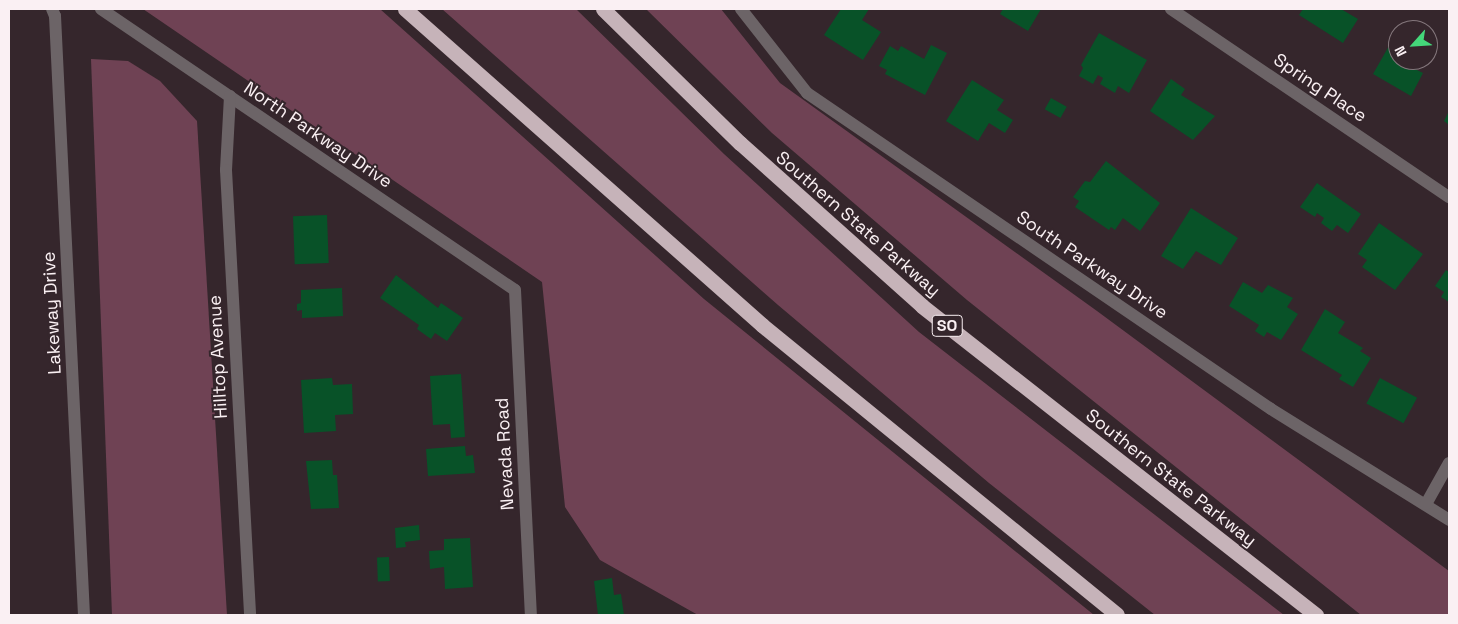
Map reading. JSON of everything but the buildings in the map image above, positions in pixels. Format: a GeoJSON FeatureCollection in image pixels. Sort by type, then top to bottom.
{"type":"FeatureCollection","features":[{"type":"Feature","properties":{"kind":"highway"},"geometry":{"type":"LineString","coordinates":[[404,9],[762,325],[1117,615]]}},
{"type":"Feature","properties":{"kind":"highway","name":"Southern State Parkway"},"geometry":{"type":"LineString","coordinates":[[603,9],[733,137],[922,306],[1316,615]]}},
{"type":"Feature","properties":{"kind":"street","name":"Lakeway Drive"},"geometry":{"type":"LineString","coordinates":[[52,9],[84,615]]}},
{"type":"Feature","properties":{"kind":"street","name":"North Parkway Drive"},"geometry":{"type":"LineString","coordinates":[[101,9],[514,290]]}},
{"type":"Feature","properties":{"kind":"street","name":"South Parkway Drive"},"geometry":{"type":"LineString","coordinates":[[741,9],[807,93],[1271,409],[1449,520]]}},
{"type":"Feature","properties":{"kind":"street","name":"Spring Place"},"geometry":{"type":"LineString","coordinates":[[1171,9],[1449,197]]}},
{"type":"Feature","properties":{"kind":"street","name":"Hilltop Avenue"},"geometry":{"type":"LineString","coordinates":[[230,96],[226,170],[250,615]]}},
{"type":"Feature","properties":{"kind":"street","name":"Nevada Road"},"geometry":{"type":"LineString","coordinates":[[514,290],[531,615]]}},
{"type":"Feature","properties":{"kind":"street"},"geometry":{"type":"LineString","coordinates":[[1426,504],[1449,463]]}},
{"type":"Feature","properties":{"kind":"shaded area"},"geometry":{"type":"Polygon","coordinates":[[[143,9],[380,9],[704,299],[1094,615],[698,615],[600,560],[565,507],[542,282],[143,9]]]}},
{"type":"Feature","properties":{"kind":"shaded area"},"geometry":{"type":"Polygon","coordinates":[[[442,9],[576,9],[724,154],[919,332],[1284,615],[1155,615],[989,483],[778,305],[442,9]]]}},
{"type":"Feature","properties":{"kind":"shaded area"},"geometry":{"type":"Polygon","coordinates":[[[646,9],[721,9],[780,83],[1097,311],[1449,571],[1449,615],[1361,615],[967,300],[772,133],[646,9]]]}},
{"type":"Feature","properties":{"kind":"shaded area"},"geometry":{"type":"Polygon","coordinates":[[[91,59],[128,61],[160,81],[197,121],[227,615],[112,615],[91,59]]]}}]}
